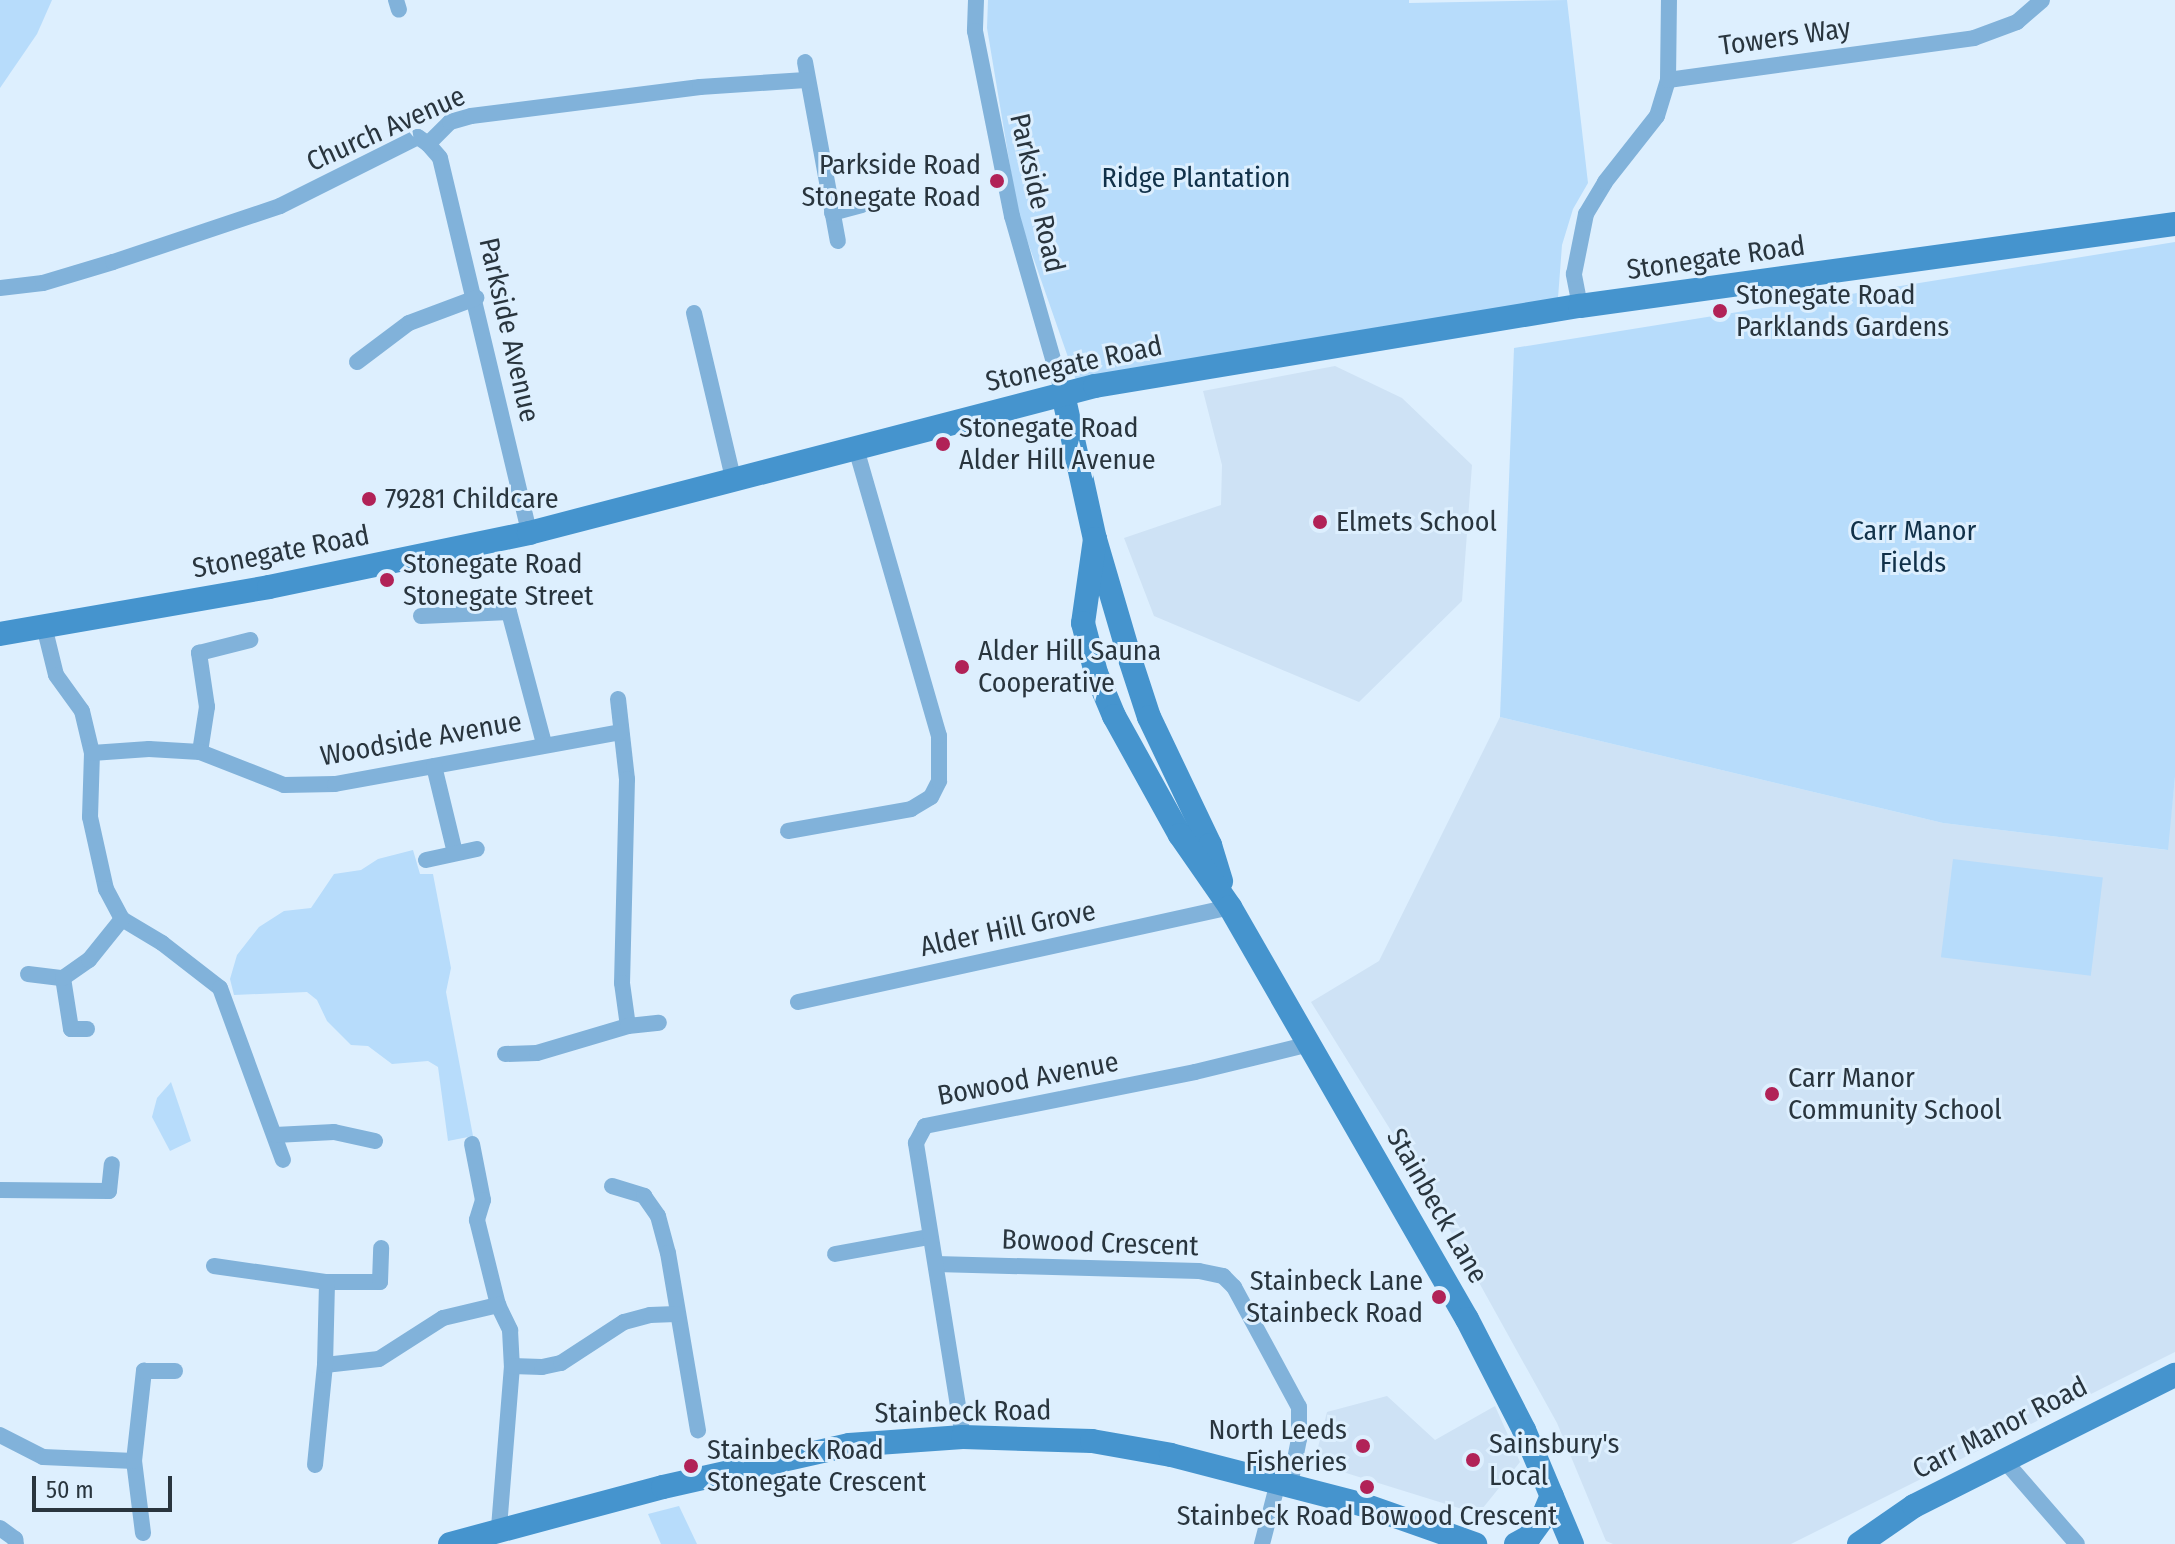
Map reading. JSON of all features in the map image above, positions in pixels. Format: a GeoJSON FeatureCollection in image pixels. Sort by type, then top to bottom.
{"type":"FeatureCollection","features":[{"type":"Feature","properties":{"kind":"street","name":"Parkside Road"},"geometry":{"type":"LineString","coordinates":[[976,0],[975,31],[1012,216],[1063,394]]}},
{"type":"Feature","properties":{"kind":"street"},"geometry":{"type":"LineString","coordinates":[[1580,306],[1574,274],[1586,214],[1605,182],[1657,116],[1668,80],[1669,0]]}},
{"type":"Feature","properties":{"kind":"street","name":"Towers Way"},"geometry":{"type":"LineString","coordinates":[[1668,80],[1974,38],[2017,22],[2042,0]]}},
{"type":"Feature","properties":{"kind":"street"},"geometry":{"type":"LineString","coordinates":[[805,62],[838,241]]}},
{"type":"Feature","properties":{"kind":"street","name":"Church Avenue"},"geometry":{"type":"LineString","coordinates":[[0,288],[57,279],[280,206],[418,137],[428,144],[450,122],[471,116],[700,87],[806,80]]}},
{"type":"Feature","properties":{"kind":"street","name":"Parkside Avenue"},"geometry":{"type":"LineString","coordinates":[[428,144],[440,158],[476,298],[529,533]]}},
{"type":"Feature","properties":{"kind":"street"},"geometry":{"type":"LineString","coordinates":[[832,213],[862,205]]}},
{"type":"Feature","properties":{"kind":"street","name":"Stonegate Road"},"geometry":{"type":"LineString","coordinates":[[0,634],[269,587],[529,533],[1063,394],[1580,306],[2175,224]]}},
{"type":"Feature","properties":{"kind":"street"},"geometry":{"type":"LineString","coordinates":[[357,362],[409,323],[476,298]]}},
{"type":"Feature","properties":{"kind":"street"},"geometry":{"type":"LineString","coordinates":[[694,313],[733,478]]}},
{"type":"Feature","properties":{"kind":"street","name":"Stainbeck Lane"},"geometry":{"type":"LineString","coordinates":[[1063,394],[1095,539],[1149,717],[1210,845],[1230,907]]}},
{"type":"Feature","properties":{"kind":"street"},"geometry":{"type":"LineString","coordinates":[[788,831],[911,809],[931,797],[939,781],[939,736],[856,448]]}},
{"type":"Feature","properties":{"kind":"street","name":"Stainbeck Lane"},"geometry":{"type":"LineString","coordinates":[[1095,539],[1083,623],[1096,673],[1114,716],[1180,835],[1230,907],[1467,1319],[1524,1430],[1572,1544]]}},
{"type":"Feature","properties":{"kind":"street"},"geometry":{"type":"LineString","coordinates":[[421,616],[509,612],[544,744]]}},
{"type":"Feature","properties":{"kind":"street"},"geometry":{"type":"LineString","coordinates":[[44,626],[56,675],[82,711],[92,753],[90,817],[106,889],[122,919],[162,943],[220,988],[283,1160]]}},
{"type":"Feature","properties":{"kind":"street"},"geometry":{"type":"LineString","coordinates":[[200,752],[207,707],[199,653],[250,640]]}},
{"type":"Feature","properties":{"kind":"street"},"geometry":{"type":"LineString","coordinates":[[618,699],[627,779],[622,983],[628,1026]]}},
{"type":"Feature","properties":{"kind":"street","name":"Woodside Avenue"},"geometry":{"type":"LineString","coordinates":[[92,753],[149,749],[200,752],[284,785],[335,784],[620,732]]}},
{"type":"Feature","properties":{"kind":"street"},"geometry":{"type":"LineString","coordinates":[[434,766],[455,853]]}},
{"type":"Feature","properties":{"kind":"street"},"geometry":{"type":"LineString","coordinates":[[426,860],[477,849]]}},
{"type":"Feature","properties":{"kind":"street","name":"Alder Hill Grove"},"geometry":{"type":"LineString","coordinates":[[798,1002],[1230,907]]}},
{"type":"Feature","properties":{"kind":"street"},"geometry":{"type":"LineString","coordinates":[[28,974],[63,978],[89,960],[122,919]]}},
{"type":"Feature","properties":{"kind":"street"},"geometry":{"type":"LineString","coordinates":[[63,978],[71,1029],[87,1029]]}},
{"type":"Feature","properties":{"kind":"street"},"geometry":{"type":"LineString","coordinates":[[505,1054],[537,1053],[628,1026],[659,1023]]}},
{"type":"Feature","properties":{"kind":"street","name":"Bowood Avenue"},"geometry":{"type":"LineString","coordinates":[[963,1437],[916,1143],[925,1126],[1195,1072],[1310,1044]]}},
{"type":"Feature","properties":{"kind":"street"},"geometry":{"type":"LineString","coordinates":[[275,1135],[334,1132],[375,1141]]}},
{"type":"Feature","properties":{"kind":"street"},"geometry":{"type":"LineString","coordinates":[[472,1144],[483,1200],[477,1220],[498,1305],[510,1330],[512,1366],[499,1529]]}},
{"type":"Feature","properties":{"kind":"street"},"geometry":{"type":"LineString","coordinates":[[0,1190],[109,1191],[112,1164]]}},
{"type":"Feature","properties":{"kind":"street"},"geometry":{"type":"LineString","coordinates":[[612,1186],[644,1196],[658,1216],[668,1253],[698,1430]]}},
{"type":"Feature","properties":{"kind":"street"},"geometry":{"type":"LineString","coordinates":[[835,1254],[929,1237]]}},
{"type":"Feature","properties":{"kind":"street"},"geometry":{"type":"LineString","coordinates":[[214,1266],[327,1282],[380,1282],[381,1248]]}},
{"type":"Feature","properties":{"kind":"street","name":"Bowood Crescent"},"geometry":{"type":"LineString","coordinates":[[936,1264],[1199,1271],[1223,1276],[1234,1287],[1299,1407],[1299,1439],[1284,1483]]}},
{"type":"Feature","properties":{"kind":"street"},"geometry":{"type":"LineString","coordinates":[[315,1465],[325,1365],[327,1282]]}},
{"type":"Feature","properties":{"kind":"street"},"geometry":{"type":"LineString","coordinates":[[325,1365],[379,1359],[443,1318],[498,1305]]}},
{"type":"Feature","properties":{"kind":"street"},"geometry":{"type":"LineString","coordinates":[[512,1366],[542,1367],[561,1363],[624,1322],[650,1315],[676,1314]]}},
{"type":"Feature","properties":{"kind":"street"},"geometry":{"type":"LineString","coordinates":[[143,1533],[134,1461],[144,1371],[175,1371]]}},
{"type":"Feature","properties":{"kind":"street","name":"Carr Manor Road"},"geometry":{"type":"LineString","coordinates":[[1859,1544],[1908,1510],[2175,1375]]}},
{"type":"Feature","properties":{"kind":"street","name":"Stainbeck Road"},"geometry":{"type":"LineString","coordinates":[[450,1544],[499,1529],[849,1445],[963,1437],[1092,1441],[1171,1455],[1364,1505],[1475,1544]]}},
{"type":"Feature","properties":{"kind":"street"},"geometry":{"type":"LineString","coordinates":[[2,1443],[43,1457],[134,1461]]}},
{"type":"Feature","properties":{"kind":"street"},"geometry":{"type":"LineString","coordinates":[[2004,1460],[2077,1544]]}},
{"type":"Feature","properties":{"kind":"street"},"geometry":{"type":"LineString","coordinates":[[1262,1544],[1284,1483]]}},
{"type":"Feature","properties":{"kind":"street"},"geometry":{"type":"LineString","coordinates":[[1516,1544],[1529,1537],[1542,1519],[1552,1496]]}},
{"type":"Feature","properties":{"kind":"street"},"geometry":{"type":"LineString","coordinates":[[0,1528],[15,1539],[16,1544]]}},
{"type":"Feature","properties":{"kind":"shaded area","name":"Elmets School"},"geometry":{"type":"Polygon","coordinates":[[[1335,366],[1402,398],[1472,465],[1462,601],[1359,702],[1154,616],[1124,538],[1221,505],[1222,465],[1203,391],[1335,366]]]}},
{"type":"Feature","properties":{"kind":"shaded area","name":"Carr Manor Community School"},"geometry":{"type":"Polygon","coordinates":[[[1500,717],[1943,823],[2167,850],[2175,777],[2175,1352],[1791,1544],[1613,1544],[1606,1541],[1557,1423],[1426,1187],[1311,1002],[1379,961],[1500,717]]]}},
{"type":"Feature","properties":{"kind":"shaded area"},"geometry":{"type":"Polygon","coordinates":[[[1387,1396],[1435,1440],[1495,1406],[1520,1462],[1478,1514],[1314,1463],[1327,1412],[1387,1396]]]}},
{"type":"Feature","properties":{"kind":"green space"},"geometry":{"type":"Polygon","coordinates":[[[0,0],[52,0],[37,34],[0,88],[0,0]]]}},
{"type":"Feature","properties":{"kind":"green space","name":"Ridge Plantation"},"geometry":{"type":"Polygon","coordinates":[[[988,0],[1409,0],[1409,3],[1567,0],[1588,183],[1573,209],[1562,245],[1558,298],[1076,380],[1018,214],[987,28],[988,0]]]}},
{"type":"Feature","properties":{"kind":"green space","name":"Carr Manor Fields"},"geometry":{"type":"Polygon","coordinates":[[[2175,242],[2175,777],[2168,850],[1943,823],[1500,717],[1514,348],[2175,242]]]}},
{"type":"Feature","properties":{"kind":"green space"},"geometry":{"type":"Polygon","coordinates":[[[413,850],[420,874],[433,874],[451,968],[446,992],[473,1136],[448,1141],[438,1067],[428,1061],[392,1064],[368,1046],[351,1045],[327,1021],[317,1000],[307,992],[234,995],[230,979],[237,955],[259,927],[284,911],[311,908],[334,874],[361,870],[378,859],[413,850]]]}},
{"type":"Feature","properties":{"kind":"green space"},"geometry":{"type":"Polygon","coordinates":[[[1953,859],[2103,877],[2091,976],[1941,957],[1953,859]]]}},
{"type":"Feature","properties":{"kind":"green space"},"geometry":{"type":"Polygon","coordinates":[[[171,1082],[191,1141],[170,1151],[152,1117],[157,1098],[171,1082]]]}},
{"type":"Feature","properties":{"kind":"green space"},"geometry":{"type":"Polygon","coordinates":[[[679,1506],[697,1544],[661,1544],[648,1514],[679,1506]]]}},
{"type":"Feature","properties":{"kind":"place","name":"Parkside Road Stonegate Road"},"geometry":{"type":"Point","coordinates":[997,181]}},
{"type":"Feature","properties":{"kind":"place","name":"Stonegate Road Parklands Gardens"},"geometry":{"type":"Point","coordinates":[1720,311]}},
{"type":"Feature","properties":{"kind":"place","name":"Stonegate Road Alder Hill Avenue"},"geometry":{"type":"Point","coordinates":[943,444]}},
{"type":"Feature","properties":{"kind":"place","name":"79281 Childcare"},"geometry":{"type":"Point","coordinates":[369,499]}},
{"type":"Feature","properties":{"kind":"place","name":"Elmets School"},"geometry":{"type":"Point","coordinates":[1320,522]}},
{"type":"Feature","properties":{"kind":"place","name":"Stonegate Road Stonegate Street"},"geometry":{"type":"Point","coordinates":[387,580]}},
{"type":"Feature","properties":{"kind":"place","name":"Alder Hill Sauna Cooperative"},"geometry":{"type":"Point","coordinates":[962,667]}},
{"type":"Feature","properties":{"kind":"place","name":"Carr Manor Community School"},"geometry":{"type":"Point","coordinates":[1772,1094]}},
{"type":"Feature","properties":{"kind":"place","name":"Stainbeck Lane Stainbeck Road"},"geometry":{"type":"Point","coordinates":[1439,1297]}},
{"type":"Feature","properties":{"kind":"place","name":"North Leeds Fisheries"},"geometry":{"type":"Point","coordinates":[1363,1446]}},
{"type":"Feature","properties":{"kind":"place","name":"Sainsbury's Local"},"geometry":{"type":"Point","coordinates":[1473,1460]}},
{"type":"Feature","properties":{"kind":"place","name":"Stainbeck Road Stonegate Crescent"},"geometry":{"type":"Point","coordinates":[691,1466]}},
{"type":"Feature","properties":{"kind":"place","name":"Stainbeck Road Bowood Crescent"},"geometry":{"type":"Point","coordinates":[1367,1487]}}]}
